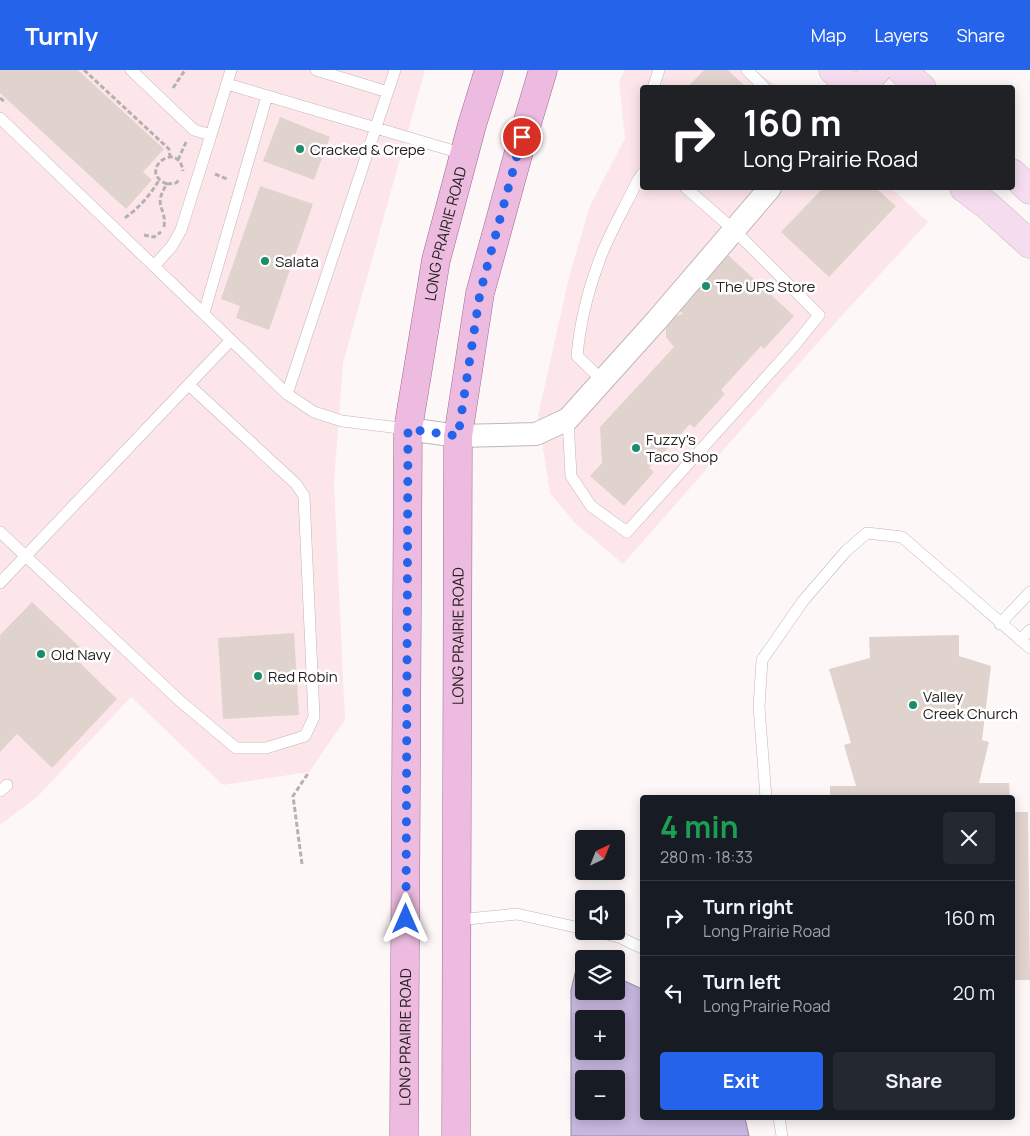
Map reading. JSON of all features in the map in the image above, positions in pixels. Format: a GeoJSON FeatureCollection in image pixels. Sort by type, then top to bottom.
{"type":"FeatureCollection","features":[{"type":"Feature","properties":{"kind":"main road","name":"LONG PRAIRIE ROAD"},"geometry":{"type":"LineString","coordinates":[[404,1136],[408,429],[436,260],[464,154],[489,70]]}},
{"type":"Feature","properties":{"kind":"main road","name":"LONG PRAIRIE ROAD"},"geometry":{"type":"LineString","coordinates":[[456,1136],[458,436],[480,293],[522,137],[543,70]]}},
{"type":"Feature","properties":{"kind":"main road"},"geometry":{"type":"LineString","coordinates":[[834,70],[849,85]]}},
{"type":"Feature","properties":{"kind":"main road"},"geometry":{"type":"LineString","coordinates":[[863,85],[876,70]]}},
{"type":"Feature","properties":{"kind":"main road"},"geometry":{"type":"LineString","coordinates":[[901,70],[918,85]]}},
{"type":"Feature","properties":{"kind":"main road"},"geometry":{"type":"LineString","coordinates":[[1015,176],[1030,190]]}},
{"type":"Feature","properties":{"kind":"main road"},"geometry":{"type":"LineString","coordinates":[[967,190],[988,206],[1030,244]]}},
{"type":"Feature","properties":{"kind":"street"},"geometry":{"type":"LineString","coordinates":[[408,429],[458,436],[536,434],[568,419],[657,320],[768,190]]}},
{"type":"Feature","properties":{"kind":"lane"},"geometry":{"type":"LineString","coordinates":[[131,70],[194,130],[211,135]]}},
{"type":"Feature","properties":{"kind":"lane"},"geometry":{"type":"LineString","coordinates":[[155,265],[172,246],[181,230],[231,70]]}},
{"type":"Feature","properties":{"kind":"lane"},"geometry":{"type":"LineString","coordinates":[[316,70],[388,92]]}},
{"type":"Feature","properties":{"kind":"lane"},"geometry":{"type":"LineString","coordinates":[[287,394],[395,70]]}},
{"type":"Feature","properties":{"kind":"lane"},"geometry":{"type":"LineString","coordinates":[[654,85],[659,70]]}},
{"type":"Feature","properties":{"kind":"lane"},"geometry":{"type":"LineString","coordinates":[[747,70],[762,85]]}},
{"type":"Feature","properties":{"kind":"lane"},"geometry":{"type":"LineString","coordinates":[[227,84],[464,154]]}},
{"type":"Feature","properties":{"kind":"lane"},"geometry":{"type":"LineString","coordinates":[[204,313],[267,96]]}},
{"type":"Feature","properties":{"kind":"lane"},"geometry":{"type":"LineString","coordinates":[[0,118],[287,394],[314,412],[342,421],[408,429]]}},
{"type":"Feature","properties":{"kind":"lane"},"geometry":{"type":"LineString","coordinates":[[603,381],[577,356],[579,341],[587,300],[601,255],[640,177]]}},
{"type":"Feature","properties":{"kind":"lane"},"geometry":{"type":"LineString","coordinates":[[568,419],[571,476],[592,506],[627,532],[794,346],[819,314],[734,230],[688,190]]}},
{"type":"Feature","properties":{"kind":"lane"},"geometry":{"type":"LineString","coordinates":[[0,583],[230,340]]}},
{"type":"Feature","properties":{"kind":"lane"},"geometry":{"type":"LineString","coordinates":[[0,532],[180,701],[236,748],[266,748],[305,736],[314,717],[304,496],[296,484],[189,385]]}},
{"type":"Feature","properties":{"kind":"lane"},"geometry":{"type":"LineString","coordinates":[[766,795],[759,707],[762,660],[803,601],[846,551],[867,533],[902,537],[1000,624],[1030,648]]}},
{"type":"Feature","properties":{"kind":"lane"},"geometry":{"type":"LineString","coordinates":[[1000,624],[1030,592]]}},
{"type":"Feature","properties":{"kind":"lane"},"geometry":{"type":"LineString","coordinates":[[1020,640],[1030,630]]}},
{"type":"Feature","properties":{"kind":"lane"},"geometry":{"type":"LineString","coordinates":[[457,920],[517,914],[575,927]]}},
{"type":"Feature","properties":{"kind":"lane"},"geometry":{"type":"LineString","coordinates":[[625,940],[640,947]]}},
{"type":"Feature","properties":{"kind":"lane"},"geometry":{"type":"LineString","coordinates":[[779,1120],[782,1136]]}},
{"type":"Feature","properties":{"kind":"path"},"geometry":{"type":"LineString","coordinates":[[84,70],[169,150],[170,157]]}},
{"type":"Feature","properties":{"kind":"path"},"geometry":{"type":"LineString","coordinates":[[162,101],[173,89],[185,70]]}},
{"type":"Feature","properties":{"kind":"path"},"geometry":{"type":"LineString","coordinates":[[181,163],[183,172],[176,183],[167,184],[159,180],[156,167],[161,160],[170,157],[181,163],[233,181],[242,182]]}},
{"type":"Feature","properties":{"kind":"path"},"geometry":{"type":"LineString","coordinates":[[132,223],[126,217],[154,189],[159,180]]}},
{"type":"Feature","properties":{"kind":"path"},"geometry":{"type":"LineString","coordinates":[[143,235],[154,237],[163,231],[165,218],[160,206],[160,194],[167,184]]}},
{"type":"Feature","properties":{"kind":"path"},"geometry":{"type":"LineString","coordinates":[[302,864],[293,796],[309,772]]}},
{"type":"Feature","properties":{"kind":"shaded area"},"geometry":{"type":"Polygon","coordinates":[[[0,70],[425,70],[343,363],[334,483],[345,720],[309,772],[223,785],[131,697],[38,796],[0,825],[0,70]]]}},
{"type":"Feature","properties":{"kind":"shaded area"},"geometry":{"type":"Polygon","coordinates":[[[625,70],[755,70],[775,85],[640,85],[640,190],[893,190],[928,222],[836,322],[623,564],[575,523],[550,493],[538,416],[570,273],[590,206],[625,138],[619,81],[625,70]]]}},
{"type":"Feature","properties":{"kind":"shaded area"},"geometry":{"type":"Polygon","coordinates":[[[575,973],[575,1000],[625,1000],[625,981],[640,988],[640,1120],[745,1120],[749,1136],[571,1136],[571,990],[575,973]]]}},
{"type":"Feature","properties":{"kind":"building"},"geometry":{"type":"Polygon","coordinates":[[[0,70],[78,70],[164,149],[143,172],[152,180],[126,209],[0,93],[0,70]]]}},
{"type":"Feature","properties":{"kind":"building"},"geometry":{"type":"Polygon","coordinates":[[[704,70],[728,70],[744,85],[690,85],[704,70]]]}},
{"type":"Feature","properties":{"kind":"building"},"geometry":{"type":"Polygon","coordinates":[[[280,117],[330,137],[314,180],[263,161],[280,117]]]}},
{"type":"Feature","properties":{"kind":"building"},"geometry":{"type":"Polygon","coordinates":[[[260,186],[313,204],[269,330],[236,318],[240,306],[221,299],[260,186]]]}},
{"type":"Feature","properties":{"kind":"building"},"geometry":{"type":"Polygon","coordinates":[[[821,190],[878,190],[896,206],[829,277],[781,232],[821,190]]]}},
{"type":"Feature","properties":{"kind":"building"},"geometry":{"type":"Polygon","coordinates":[[[728,255],[794,316],[764,349],[761,346],[721,390],[725,394],[694,428],[690,424],[649,468],[654,472],[624,506],[590,476],[602,463],[600,427],[674,347],[666,337],[666,325],[672,317],[683,314],[678,309],[728,255]]]}},
{"type":"Feature","properties":{"kind":"building"},"geometry":{"type":"Polygon","coordinates":[[[32,602],[88,655],[80,663],[117,699],[52,768],[17,734],[0,752],[0,635],[32,602]]]}},
{"type":"Feature","properties":{"kind":"building","name":"Red Robin"},"geometry":{"type":"Polygon","coordinates":[[[294,633],[299,715],[223,719],[218,638],[294,633]]]}},
{"type":"Feature","properties":{"kind":"building","name":"Valley Creek Church"},"geometry":{"type":"Polygon","coordinates":[[[959,635],[959,656],[991,666],[982,740],[989,742],[979,783],[1009,783],[1010,795],[830,795],[830,786],[856,786],[844,745],[851,743],[829,669],[870,658],[869,637],[959,635]]]}},
{"type":"Feature","properties":{"kind":"building"},"geometry":{"type":"Polygon","coordinates":[[[1015,812],[1028,812],[1030,980],[1015,980],[1015,812]]]}},
{"type":"Feature","properties":{"kind":"place","name":"Cracked & Crepe"},"geometry":{"type":"Point","coordinates":[300,149]}},
{"type":"Feature","properties":{"kind":"place","name":"Salata"},"geometry":{"type":"Point","coordinates":[265,261]}},
{"type":"Feature","properties":{"kind":"place","name":"The UPS Store"},"geometry":{"type":"Point","coordinates":[706,286]}},
{"type":"Feature","properties":{"kind":"place","name":"Fuzzy's Taco Shop"},"geometry":{"type":"Point","coordinates":[636,448]}},
{"type":"Feature","properties":{"kind":"place","name":"Old Navy"},"geometry":{"type":"Point","coordinates":[41,654]}},
{"type":"Feature","properties":{"kind":"place","name":"Red Robin"},"geometry":{"type":"Point","coordinates":[258,676]}},
{"type":"Feature","properties":{"kind":"place","name":"Valley Creek Church"},"geometry":{"type":"Point","coordinates":[913,705]}},
{"type":"Feature","properties":{"kind":"route"},"geometry":{"type":"LineString","coordinates":[[406,919],[408,429],[458,436],[480,293],[522,137]]}}]}
